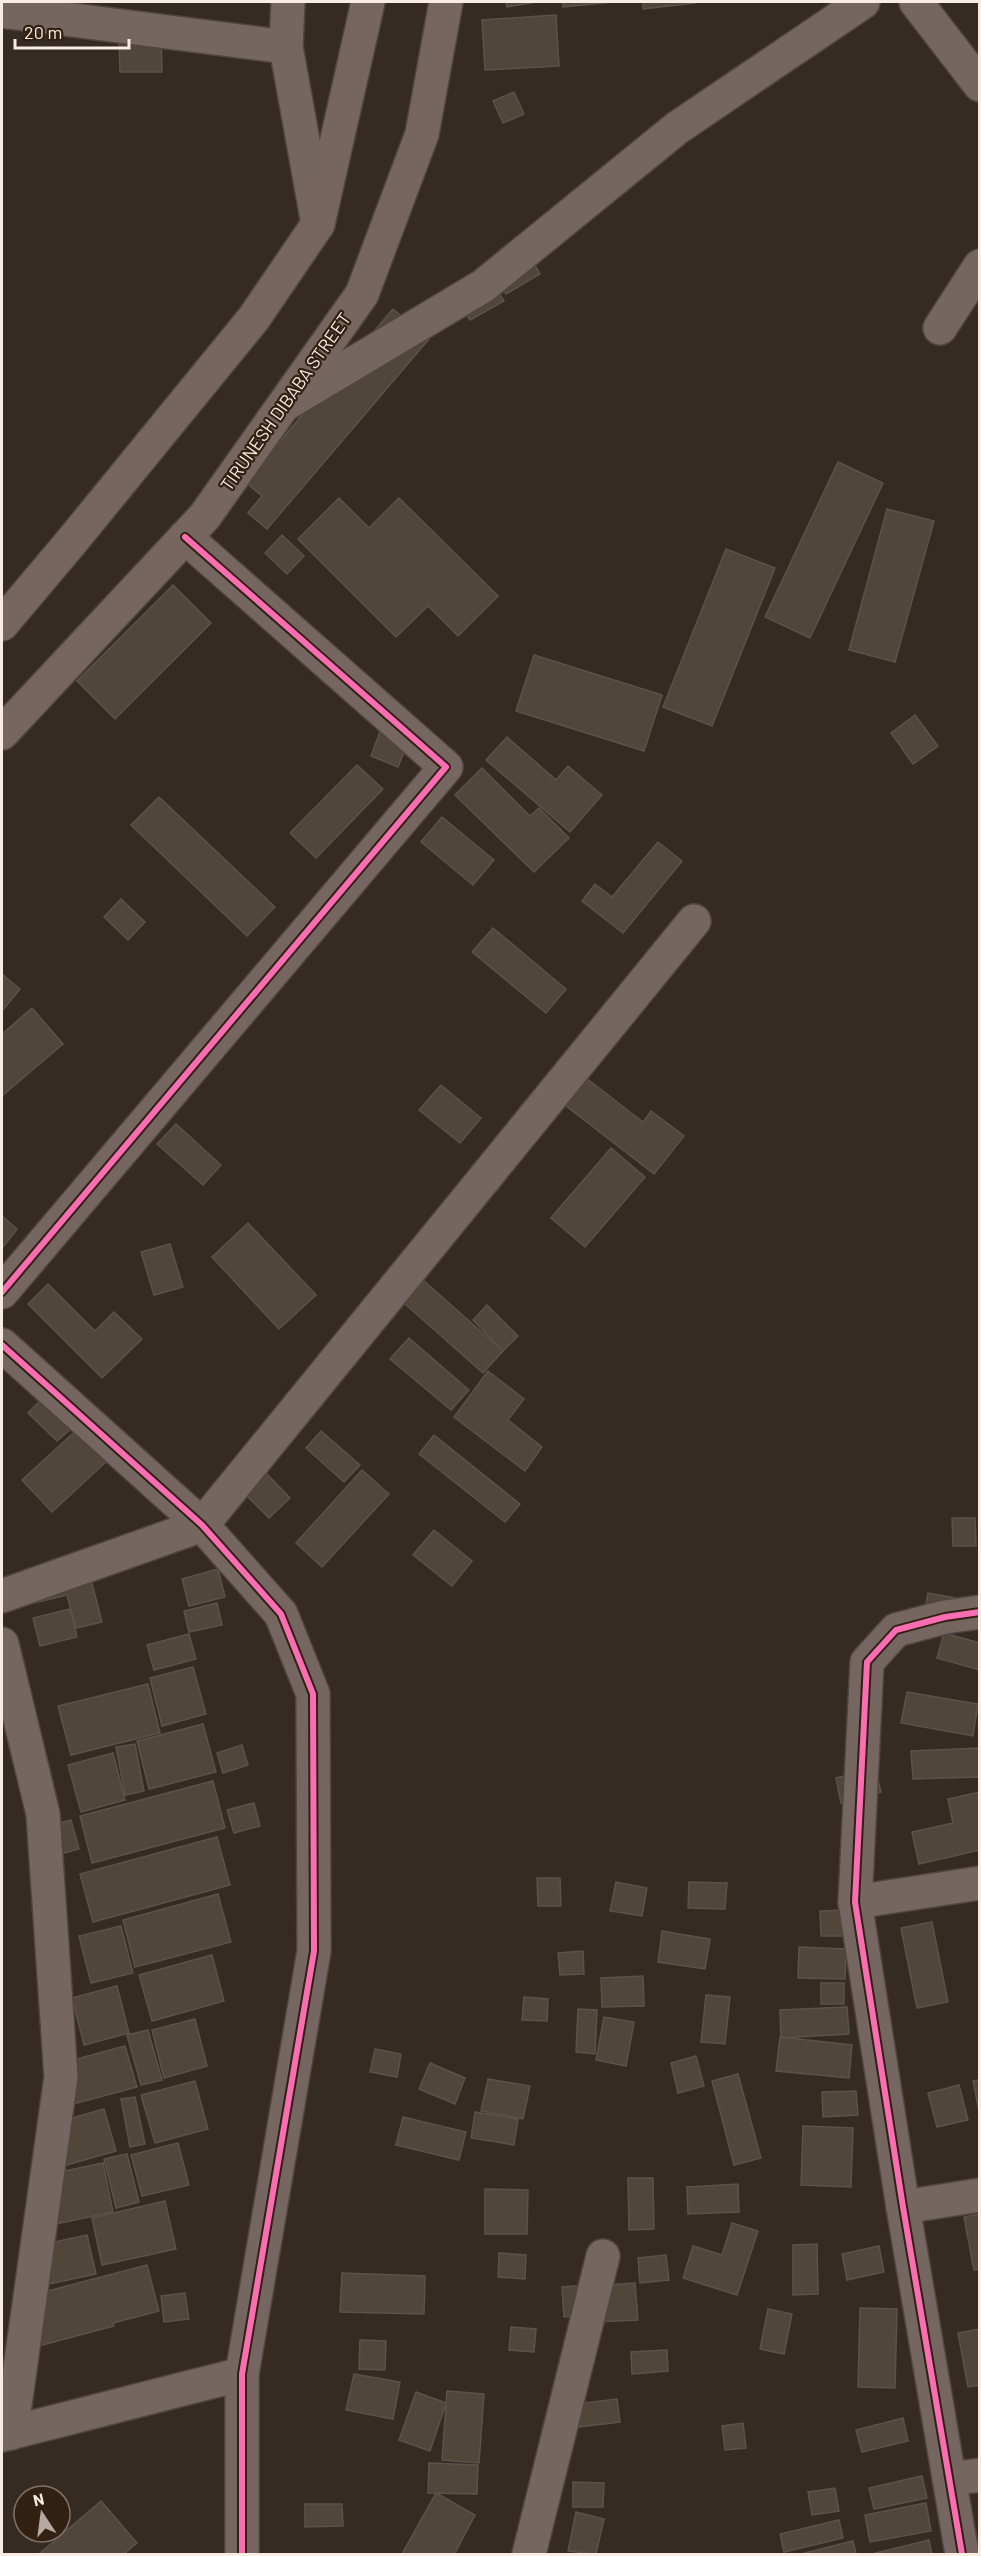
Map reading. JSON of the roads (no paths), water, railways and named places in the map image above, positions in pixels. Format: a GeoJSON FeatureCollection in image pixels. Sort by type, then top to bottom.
{"type":"FeatureCollection","features":[{"type":"Feature","properties":{"kind":"main road"},"geometry":{"type":"LineString","coordinates":[[2,624],[72,542],[254,318],[318,224],[368,2]]}},
{"type":"Feature","properties":{"kind":"main road","name":"TIRUNESH DIBABA STREET"},"geometry":{"type":"LineString","coordinates":[[2,733],[205,516],[362,294],[422,134],[446,2]]}},
{"type":"Feature","properties":{"kind":"street"},"geometry":{"type":"LineString","coordinates":[[288,2],[286,47],[318,224]]}},
{"type":"Feature","properties":{"kind":"street"},"geometry":{"type":"LineString","coordinates":[[284,405],[483,286],[677,128],[863,2]]}},
{"type":"Feature","properties":{"kind":"street"},"geometry":{"type":"LineString","coordinates":[[916,2],[980,85]]}},
{"type":"Feature","properties":{"kind":"street"},"geometry":{"type":"LineString","coordinates":[[2,11],[286,47]]}},
{"type":"Feature","properties":{"kind":"street"},"geometry":{"type":"LineString","coordinates":[[940,328],[977,276]]}},
{"type":"Feature","properties":{"kind":"street"},"geometry":{"type":"LineString","coordinates":[[2,1292],[446,766],[185,537]]}},
{"type":"Feature","properties":{"kind":"street"},"geometry":{"type":"LineString","coordinates":[[2,1596],[202,1525],[694,921]]}},
{"type":"Feature","properties":{"kind":"street"},"geometry":{"type":"LineString","coordinates":[[2,1345],[202,1525],[281,1614],[313,1694],[314,1951],[242,2374],[242,2554]]}},
{"type":"Feature","properties":{"kind":"street"},"geometry":{"type":"LineString","coordinates":[[962,2554],[964,2477],[903,2207],[855,1902],[867,1662],[896,1630],[945,1617],[980,1612]]}},
{"type":"Feature","properties":{"kind":"street"},"geometry":{"type":"LineString","coordinates":[[2,1644],[43,1814],[61,2077],[6,2434],[242,2374]]}},
{"type":"Feature","properties":{"kind":"street"},"geometry":{"type":"LineString","coordinates":[[855,1902],[980,1883]]}},
{"type":"Feature","properties":{"kind":"street"},"geometry":{"type":"LineString","coordinates":[[903,2207],[980,2195]]}},
{"type":"Feature","properties":{"kind":"street"},"geometry":{"type":"LineString","coordinates":[[529,2554],[603,2256]]}}]}
